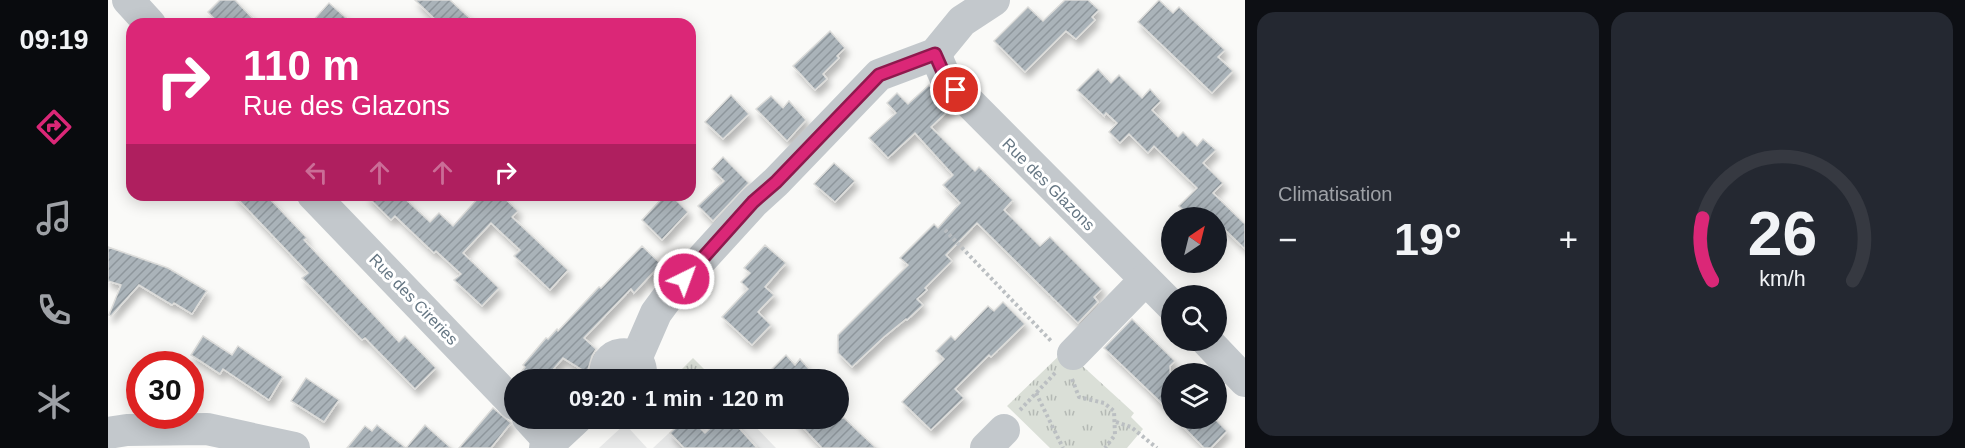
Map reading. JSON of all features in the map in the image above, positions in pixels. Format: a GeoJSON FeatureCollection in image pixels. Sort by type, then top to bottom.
{"type":"FeatureCollection","features":[{"type":"Feature","properties":{"kind":"street"},"geometry":{"type":"LineString","coordinates":[[128,0],[144,18]]}},
{"type":"Feature","properties":{"kind":"street"},"geometry":{"type":"LineString","coordinates":[[638,364],[657,313],[670,294],[753,202],[776,182],[879,75],[935,54],[962,21],[994,0]]}},
{"type":"Feature","properties":{"kind":"street","name":"Rue des Glazons"},"geometry":{"type":"LineString","coordinates":[[935,54],[946,79],[1161,295]]}},
{"type":"Feature","properties":{"kind":"street","name":"Rue des Cireries"},"geometry":{"type":"LineString","coordinates":[[319,201],[504,394]]}},
{"type":"Feature","properties":{"kind":"street"},"geometry":{"type":"LineString","coordinates":[[1071,357],[1145,280]]}},
{"type":"Feature","properties":{"kind":"street"},"geometry":{"type":"LineString","coordinates":[[1216,351],[1245,381]]}},
{"type":"Feature","properties":{"kind":"street"},"geometry":{"type":"LineString","coordinates":[[606,369],[606,366],[614,357],[625,354],[638,364],[652,366],[654,369]]}},
{"type":"Feature","properties":{"kind":"street"},"geometry":{"type":"LineString","coordinates":[[108,433],[127,430],[207,429],[294,448]]}},
{"type":"Feature","properties":{"kind":"street"},"geometry":{"type":"LineString","coordinates":[[536,429],[548,446],[566,429]]}},
{"type":"Feature","properties":{"kind":"path"},"geometry":{"type":"LineString","coordinates":[[945,230],[1071,357],[1074,386],[1079,397],[1104,403],[1114,411],[1116,422],[1114,435],[1105,448]]}},
{"type":"Feature","properties":{"kind":"path"},"geometry":{"type":"LineString","coordinates":[[995,439],[1071,357]]}},
{"type":"Feature","properties":{"kind":"path"},"geometry":{"type":"LineString","coordinates":[[1036,393],[1063,448]]}},
{"type":"Feature","properties":{"kind":"path"},"geometry":{"type":"LineString","coordinates":[[1116,422],[1131,427],[1157,448]]}},
{"type":"Feature","properties":{"kind":"shaded area"},"geometry":{"type":"Polygon","coordinates":[[[620,429],[630,429],[647,448],[599,448],[620,429]]]}},
{"type":"Feature","properties":{"kind":"shaded area"},"geometry":{"type":"Polygon","coordinates":[[[673,429],[758,429],[776,448],[653,448],[673,429]]]}},
{"type":"Feature","properties":{"kind":"green space"},"geometry":{"type":"Polygon","coordinates":[[[1065,350],[1134,413],[1131,417],[1143,429],[1127,448],[1050,448],[1007,406],[1065,350]]]}},
{"type":"Feature","properties":{"kind":"green space"},"geometry":{"type":"Polygon","coordinates":[[[693,358],[704,369],[682,369],[693,358]]]}},
{"type":"Feature","properties":{"kind":"building"},"geometry":{"type":"Polygon","coordinates":[[[220,0],[235,0],[252,18],[214,18],[208,12],[220,0]]]}},
{"type":"Feature","properties":{"kind":"building"},"geometry":{"type":"Polygon","coordinates":[[[415,0],[450,0],[470,18],[434,18],[415,0]]]}},
{"type":"Feature","properties":{"kind":"building"},"geometry":{"type":"Polygon","coordinates":[[[1065,0],[1088,0],[1099,10],[1092,17],[1095,20],[1076,39],[1066,31],[1025,72],[994,41],[1028,7],[1043,21],[1065,0]]]}},
{"type":"Feature","properties":{"kind":"building"},"geometry":{"type":"Polygon","coordinates":[[[1159,0],[1173,13],[1179,7],[1225,50],[1218,57],[1233,71],[1212,93],[1138,22],[1159,0]]]}},
{"type":"Feature","properties":{"kind":"building"},"geometry":{"type":"Polygon","coordinates":[[[329,3],[346,18],[315,18],[329,3]]]}},
{"type":"Feature","properties":{"kind":"building"},"geometry":{"type":"Polygon","coordinates":[[[830,31],[845,48],[837,56],[839,58],[823,74],[827,79],[815,90],[793,66],[830,31]]]}},
{"type":"Feature","properties":{"kind":"building"},"geometry":{"type":"Polygon","coordinates":[[[1098,69],[1111,83],[1119,75],[1142,98],[1150,89],[1161,101],[1152,110],[1178,137],[1183,132],[1197,146],[1203,139],[1216,150],[1203,163],[1223,183],[1213,193],[1245,224],[1245,249],[1227,232],[1227,207],[1180,207],[1197,188],[1154,146],[1148,153],[1129,134],[1120,143],[1109,132],[1117,123],[1106,113],[1104,116],[1077,90],[1098,69]]]}},
{"type":"Feature","properties":{"kind":"building"},"geometry":{"type":"Polygon","coordinates":[[[929,85],[950,109],[931,127],[975,171],[979,167],[1013,200],[1004,210],[1040,246],[1050,237],[1102,289],[1094,297],[1098,302],[1078,323],[977,223],[946,255],[952,261],[917,299],[923,305],[852,367],[838,353],[838,335],[908,265],[900,258],[934,224],[938,228],[960,203],[943,185],[953,175],[915,133],[888,158],[869,138],[896,113],[887,103],[897,93],[908,104],[929,85]]]}},
{"type":"Feature","properties":{"kind":"building"},"geometry":{"type":"Polygon","coordinates":[[[731,95],[749,114],[723,139],[705,122],[731,95]]]}},
{"type":"Feature","properties":{"kind":"building"},"geometry":{"type":"Polygon","coordinates":[[[771,96],[783,108],[789,101],[806,120],[787,141],[756,109],[771,96]]]}},
{"type":"Feature","properties":{"kind":"building"},"geometry":{"type":"Polygon","coordinates":[[[723,157],[749,183],[713,221],[698,206],[724,181],[712,169],[723,157]]]}},
{"type":"Feature","properties":{"kind":"building"},"geometry":{"type":"Polygon","coordinates":[[[834,163],[855,181],[835,202],[814,184],[834,163]]]}},
{"type":"Feature","properties":{"kind":"building"},"geometry":{"type":"Polygon","coordinates":[[[240,201],[272,201],[307,238],[304,240],[399,342],[405,336],[436,368],[415,389],[365,338],[362,340],[302,278],[308,273],[240,201]]]}},
{"type":"Feature","properties":{"kind":"building"},"geometry":{"type":"Polygon","coordinates":[[[372,201],[407,201],[430,222],[439,213],[453,226],[476,201],[507,201],[518,211],[512,217],[568,270],[550,290],[514,256],[520,250],[491,223],[463,253],[499,288],[482,306],[454,280],[461,274],[436,251],[434,253],[395,216],[391,220],[372,201]]]}},
{"type":"Feature","properties":{"kind":"building"},"geometry":{"type":"Polygon","coordinates":[[[659,201],[677,201],[688,212],[662,240],[642,220],[659,201]]]}},
{"type":"Feature","properties":{"kind":"building"},"geometry":{"type":"Polygon","coordinates":[[[765,245],[786,263],[765,287],[774,295],[758,312],[771,325],[752,345],[722,317],[748,289],[741,282],[750,273],[744,268],[765,245]]]}},
{"type":"Feature","properties":{"kind":"building"},"geometry":{"type":"Polygon","coordinates":[[[642,246],[661,264],[634,293],[631,289],[584,338],[596,349],[588,369],[581,369],[563,358],[554,369],[523,369],[523,365],[546,338],[548,339],[557,329],[558,331],[599,287],[601,288],[642,246]]]}},
{"type":"Feature","properties":{"kind":"building"},"geometry":{"type":"Polygon","coordinates":[[[108,247],[168,268],[207,291],[192,314],[139,285],[111,316],[109,315],[121,285],[108,281],[108,247]]]}},
{"type":"Feature","properties":{"kind":"building"},"geometry":{"type":"Polygon","coordinates":[[[1003,302],[1025,324],[955,389],[964,398],[931,430],[902,402],[944,359],[936,351],[951,336],[955,340],[988,306],[994,311],[1003,302]]]}},
{"type":"Feature","properties":{"kind":"building"},"geometry":{"type":"Polygon","coordinates":[[[1132,319],[1161,347],[1161,351],[1165,351],[1175,361],[1161,363],[1161,402],[1104,348],[1132,319]]]}},
{"type":"Feature","properties":{"kind":"building"},"geometry":{"type":"Polygon","coordinates":[[[203,336],[232,355],[238,346],[283,377],[269,400],[223,369],[220,374],[204,364],[204,351],[194,351],[203,336]]]}},
{"type":"Feature","properties":{"kind":"building"},"geometry":{"type":"Polygon","coordinates":[[[786,355],[795,365],[800,359],[809,369],[772,369],[786,355]]]}},
{"type":"Feature","properties":{"kind":"building"},"geometry":{"type":"Polygon","coordinates":[[[306,378],[339,400],[324,422],[291,401],[306,378]]]}},
{"type":"Feature","properties":{"kind":"building"},"geometry":{"type":"Polygon","coordinates":[[[493,408],[504,417],[504,429],[506,429],[491,448],[459,448],[493,408]]]}},
{"type":"Feature","properties":{"kind":"building"},"geometry":{"type":"Polygon","coordinates":[[[849,423],[876,448],[822,448],[804,429],[849,429],[849,423]]]}},
{"type":"Feature","properties":{"kind":"building"},"geometry":{"type":"Polygon","coordinates":[[[377,425],[406,448],[347,448],[365,426],[372,431],[377,425]]]}},
{"type":"Feature","properties":{"kind":"building"},"geometry":{"type":"Polygon","coordinates":[[[425,425],[451,448],[406,448],[425,425]]]}},
{"type":"Feature","properties":{"kind":"building"},"geometry":{"type":"Polygon","coordinates":[[[674,429],[701,429],[705,433],[709,429],[740,429],[757,448],[684,448],[670,433],[674,429]]]}},
{"type":"Feature","properties":{"kind":"building"},"geometry":{"type":"Polygon","coordinates":[[[1186,429],[1225,429],[1227,431],[1211,448],[1204,448],[1186,429]]]}},
{"type":"Feature","properties":{"kind":"route"},"geometry":{"type":"LineString","coordinates":[[684,279],[753,202],[776,182],[879,75],[935,54],[946,79],[956,90]]}}]}
